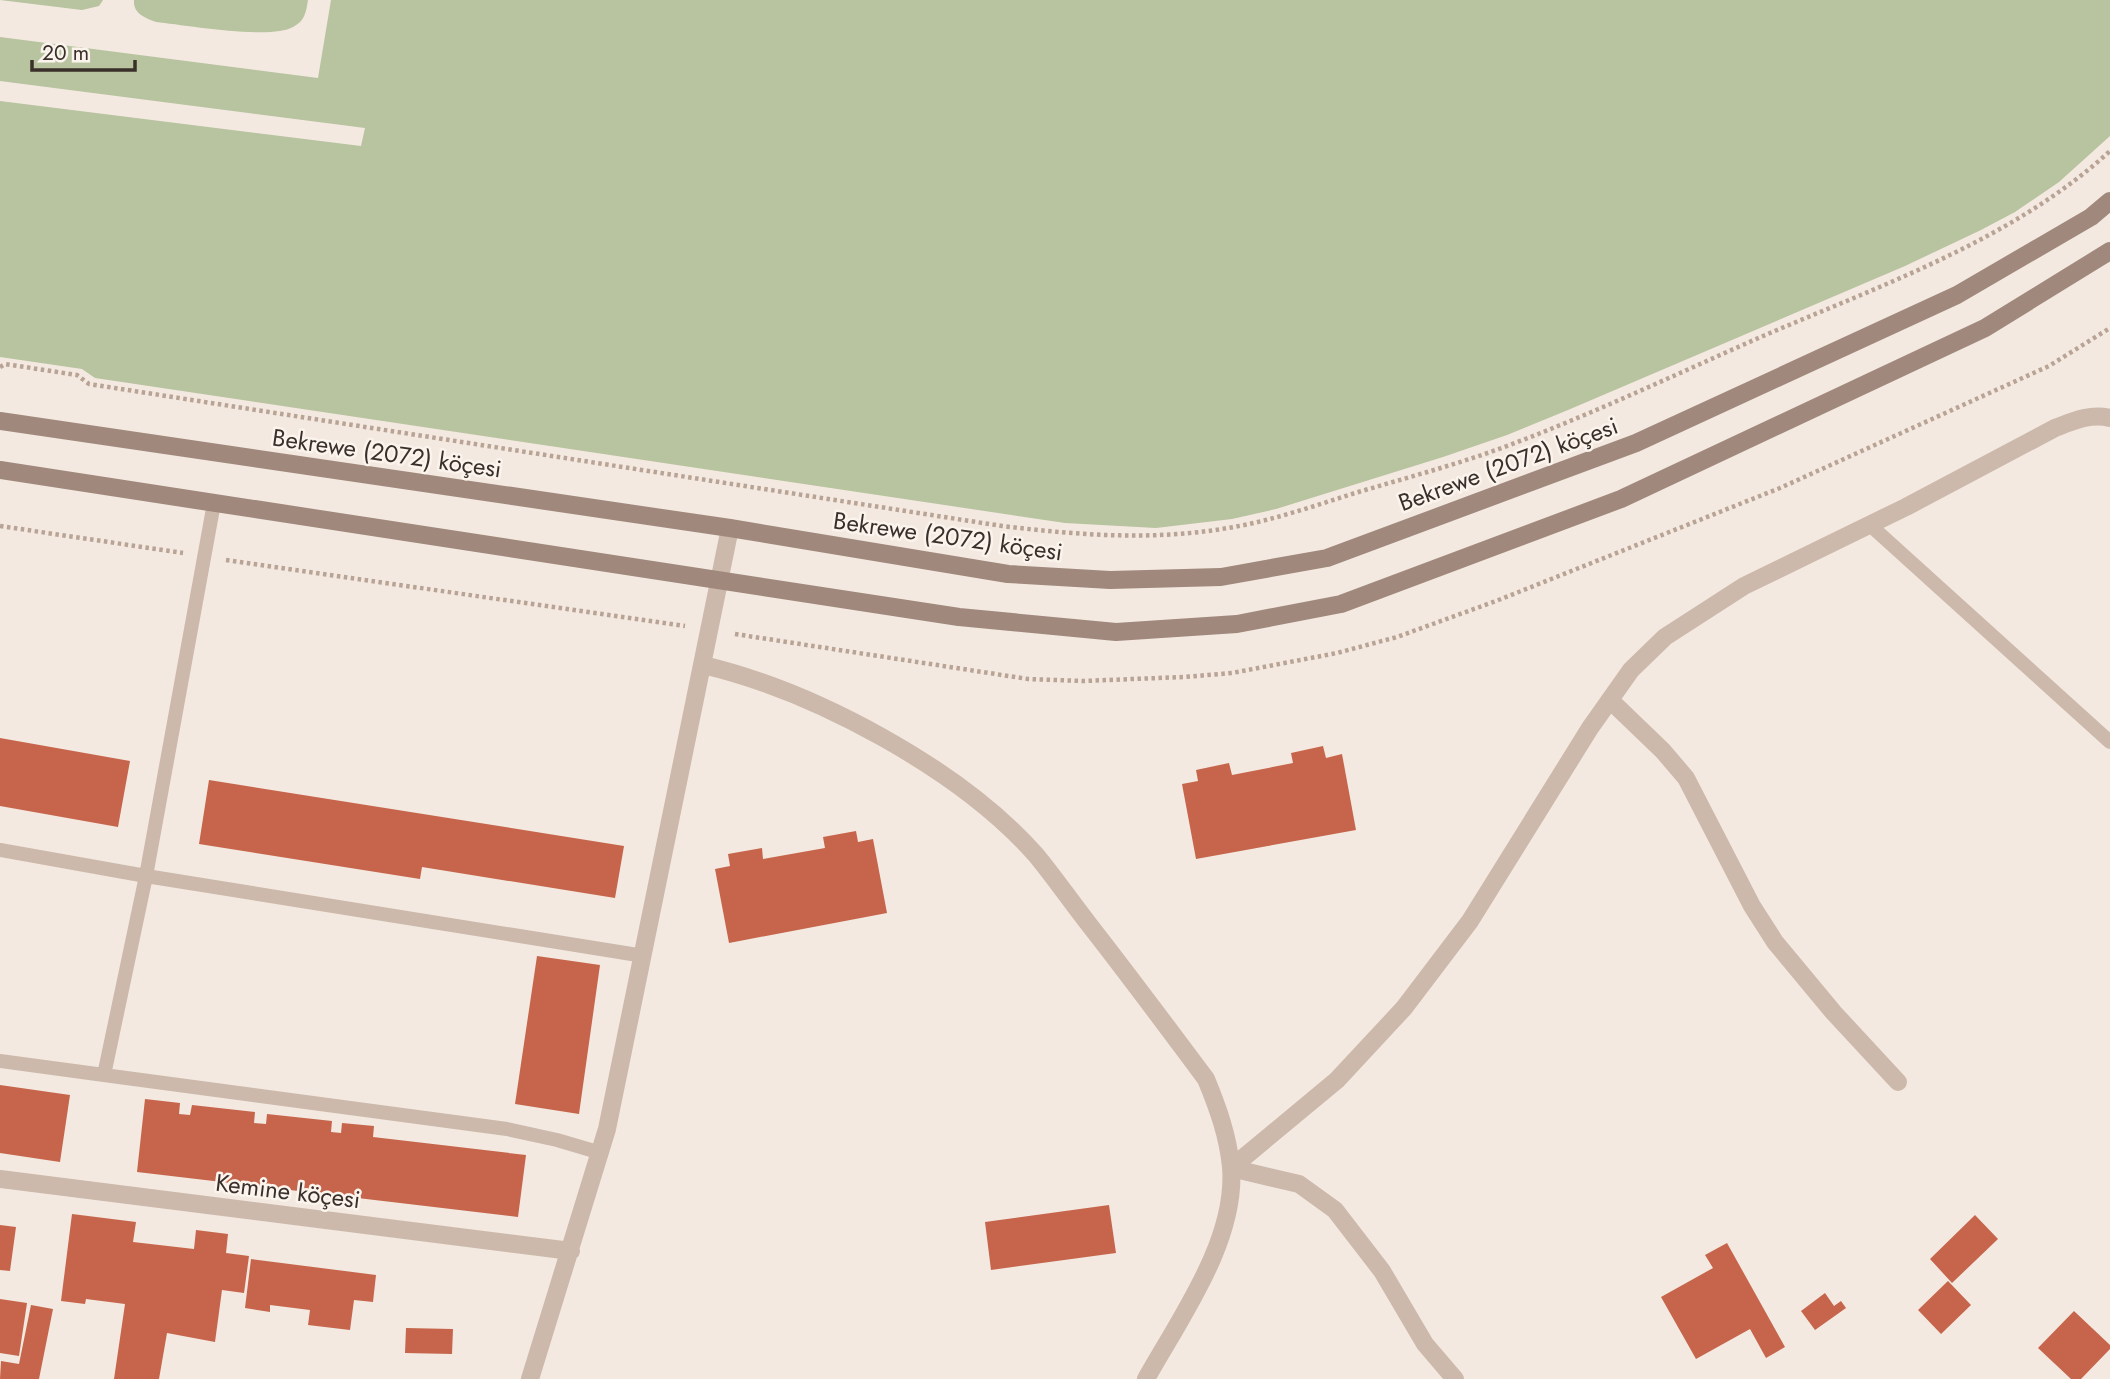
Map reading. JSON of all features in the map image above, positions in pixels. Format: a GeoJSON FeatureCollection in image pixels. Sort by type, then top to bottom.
{"type":"FeatureCollection","features":[{"type":"Feature","properties":{"kind":"main road","name":"Bekrewe (2072) köçesi"},"geometry":{"type":"LineString","coordinates":[[0,421],[730,528],[1008,574],[1110,580],[1221,577],[1326,558],[1636,443],[1956,295],[2091,217],[2110,201]]}},
{"type":"Feature","properties":{"kind":"main road"},"geometry":{"type":"LineString","coordinates":[[0,470],[959,617],[1116,632],[1237,624],[1341,604],[1620,499],[1985,328],[2110,251]]}},
{"type":"Feature","properties":{"kind":"street"},"geometry":{"type":"LineString","coordinates":[[1231,1168],[1337,1080],[1404,1009],[1470,920],[1631,670],[1665,637],[1744,586],[1870,525],[2055,428],[2079,419],[2102,416],[2110,418]]}},
{"type":"Feature","properties":{"kind":"street"},"geometry":{"type":"LineString","coordinates":[[530,1379],[601,1153],[644,956],[730,528]]}},
{"type":"Feature","properties":{"kind":"street"},"geometry":{"type":"LineString","coordinates":[[703,665],[770,686],[850,720],[933,768],[991,812],[1035,855],[1206,1079],[1223,1121],[1231,1168],[1230,1202],[1214,1255],[1146,1379]]}},
{"type":"Feature","properties":{"kind":"street"},"geometry":{"type":"LineString","coordinates":[[1610,700],[1686,778],[1752,906],[1775,942],[1834,1013],[1898,1082]]}},
{"type":"Feature","properties":{"kind":"street"},"geometry":{"type":"LineString","coordinates":[[1231,1168],[1299,1184],[1335,1210],[1382,1270],[1425,1344],[1455,1379]]}},
{"type":"Feature","properties":{"kind":"street","name":"Kemine köçesi"},"geometry":{"type":"LineString","coordinates":[[0,1179],[571,1251]]}},
{"type":"Feature","properties":{"kind":"lane"},"geometry":{"type":"LineString","coordinates":[[104,1075],[146,876],[214,503]]}},
{"type":"Feature","properties":{"kind":"lane"},"geometry":{"type":"LineString","coordinates":[[1870,525],[2110,742]]}},
{"type":"Feature","properties":{"kind":"lane"},"geometry":{"type":"LineString","coordinates":[[0,850],[644,956]]}},
{"type":"Feature","properties":{"kind":"lane"},"geometry":{"type":"LineString","coordinates":[[0,1061],[508,1129],[601,1153]]}},
{"type":"Feature","properties":{"kind":"path"},"geometry":{"type":"LineString","coordinates":[[0,367],[5,364],[77,375],[89,384],[1002,526],[1101,536],[1196,533],[1233,528],[1449,466],[1573,419],[1910,272],[1987,235],[2046,202],[2110,151]]}},
{"type":"Feature","properties":{"kind":"green space"},"geometry":{"type":"Polygon","coordinates":[[[0,0],[103,0],[99,6],[82,10],[0,0]]]}},
{"type":"Feature","properties":{"kind":"green space"},"geometry":{"type":"Polygon","coordinates":[[[134,0],[308,0],[304,16],[297,25],[282,31],[248,32],[156,22],[135,9],[134,0]]]}},
{"type":"Feature","properties":{"kind":"green space"},"geometry":{"type":"Polygon","coordinates":[[[331,0],[2110,0],[2110,136],[2059,182],[2015,212],[1981,230],[1905,266],[1568,410],[1443,457],[1276,509],[1232,519],[1156,528],[1065,523],[95,378],[82,369],[0,357],[0,101],[361,146],[365,128],[0,81],[0,37],[318,78],[331,0]]]}},
{"type":"Feature","properties":{"kind":"building"},"geometry":{"type":"Polygon","coordinates":[[[0,738],[130,761],[118,827],[0,806],[0,738]]]}},
{"type":"Feature","properties":{"kind":"building"},"geometry":{"type":"Polygon","coordinates":[[[1323,746],[1326,758],[1342,754],[1356,830],[1196,859],[1182,784],[1198,781],[1196,770],[1229,763],[1232,775],[1293,763],[1291,753],[1323,746]]]}},
{"type":"Feature","properties":{"kind":"building"},"geometry":{"type":"Polygon","coordinates":[[[209,780],[624,846],[615,898],[422,867],[420,879],[199,844],[209,780]]]}},
{"type":"Feature","properties":{"kind":"building"},"geometry":{"type":"Polygon","coordinates":[[[856,831],[858,842],[873,839],[887,913],[729,943],[715,869],[730,866],[728,854],[762,848],[763,859],[825,848],[823,837],[856,831]]]}},
{"type":"Feature","properties":{"kind":"building"},"geometry":{"type":"Polygon","coordinates":[[[537,956],[600,965],[579,1114],[515,1104],[537,956]]]}},
{"type":"Feature","properties":{"kind":"building"},"geometry":{"type":"Polygon","coordinates":[[[0,1085],[70,1095],[60,1162],[0,1153],[0,1085]]]}},
{"type":"Feature","properties":{"kind":"building"},"geometry":{"type":"Polygon","coordinates":[[[145,1099],[180,1103],[179,1114],[190,1115],[192,1105],[255,1112],[254,1123],[266,1124],[267,1114],[332,1121],[331,1132],[341,1133],[342,1123],[374,1126],[373,1137],[526,1155],[518,1217],[137,1172],[145,1099]]]}},
{"type":"Feature","properties":{"kind":"building"},"geometry":{"type":"Polygon","coordinates":[[[1109,1205],[1116,1253],[991,1270],[985,1222],[1109,1205]]]}},
{"type":"Feature","properties":{"kind":"building"},"geometry":{"type":"Polygon","coordinates":[[[72,1214],[136,1222],[133,1242],[194,1249],[196,1230],[228,1234],[226,1253],[249,1256],[244,1293],[222,1290],[215,1342],[167,1333],[159,1379],[114,1379],[125,1304],[86,1299],[85,1304],[61,1301],[72,1214]]]}},
{"type":"Feature","properties":{"kind":"building"},"geometry":{"type":"Polygon","coordinates":[[[1975,1215],[1998,1239],[1952,1283],[1930,1259],[1975,1215]]]}},
{"type":"Feature","properties":{"kind":"building"},"geometry":{"type":"Polygon","coordinates":[[[0,1225],[16,1227],[10,1271],[0,1270],[0,1225]]]}},
{"type":"Feature","properties":{"kind":"building"},"geometry":{"type":"Polygon","coordinates":[[[1727,1243],[1785,1347],[1766,1358],[1750,1329],[1696,1359],[1661,1297],[1713,1268],[1705,1255],[1727,1243]]]}},
{"type":"Feature","properties":{"kind":"building"},"geometry":{"type":"Polygon","coordinates":[[[251,1259],[376,1275],[373,1302],[354,1300],[350,1330],[308,1325],[310,1310],[270,1305],[270,1312],[245,1308],[251,1259]]]}},
{"type":"Feature","properties":{"kind":"building"},"geometry":{"type":"Polygon","coordinates":[[[1948,1281],[1971,1305],[1941,1334],[1918,1310],[1948,1281]]]}},
{"type":"Feature","properties":{"kind":"building"},"geometry":{"type":"Polygon","coordinates":[[[1825,1293],[1834,1306],[1841,1301],[1846,1308],[1815,1330],[1801,1311],[1825,1293]]]}},
{"type":"Feature","properties":{"kind":"building"},"geometry":{"type":"Polygon","coordinates":[[[0,1299],[27,1303],[19,1356],[0,1353],[0,1299]]]}},
{"type":"Feature","properties":{"kind":"building"},"geometry":{"type":"Polygon","coordinates":[[[31,1305],[53,1309],[39,1379],[0,1379],[1,1361],[19,1364],[31,1305]]]}},
{"type":"Feature","properties":{"kind":"building"},"geometry":{"type":"Polygon","coordinates":[[[2074,1311],[2110,1345],[2110,1349],[2081,1379],[2071,1379],[2038,1348],[2074,1311]]]}},
{"type":"Feature","properties":{"kind":"building"},"geometry":{"type":"Polygon","coordinates":[[[406,1328],[453,1329],[452,1354],[405,1353],[406,1328]]]}}]}
